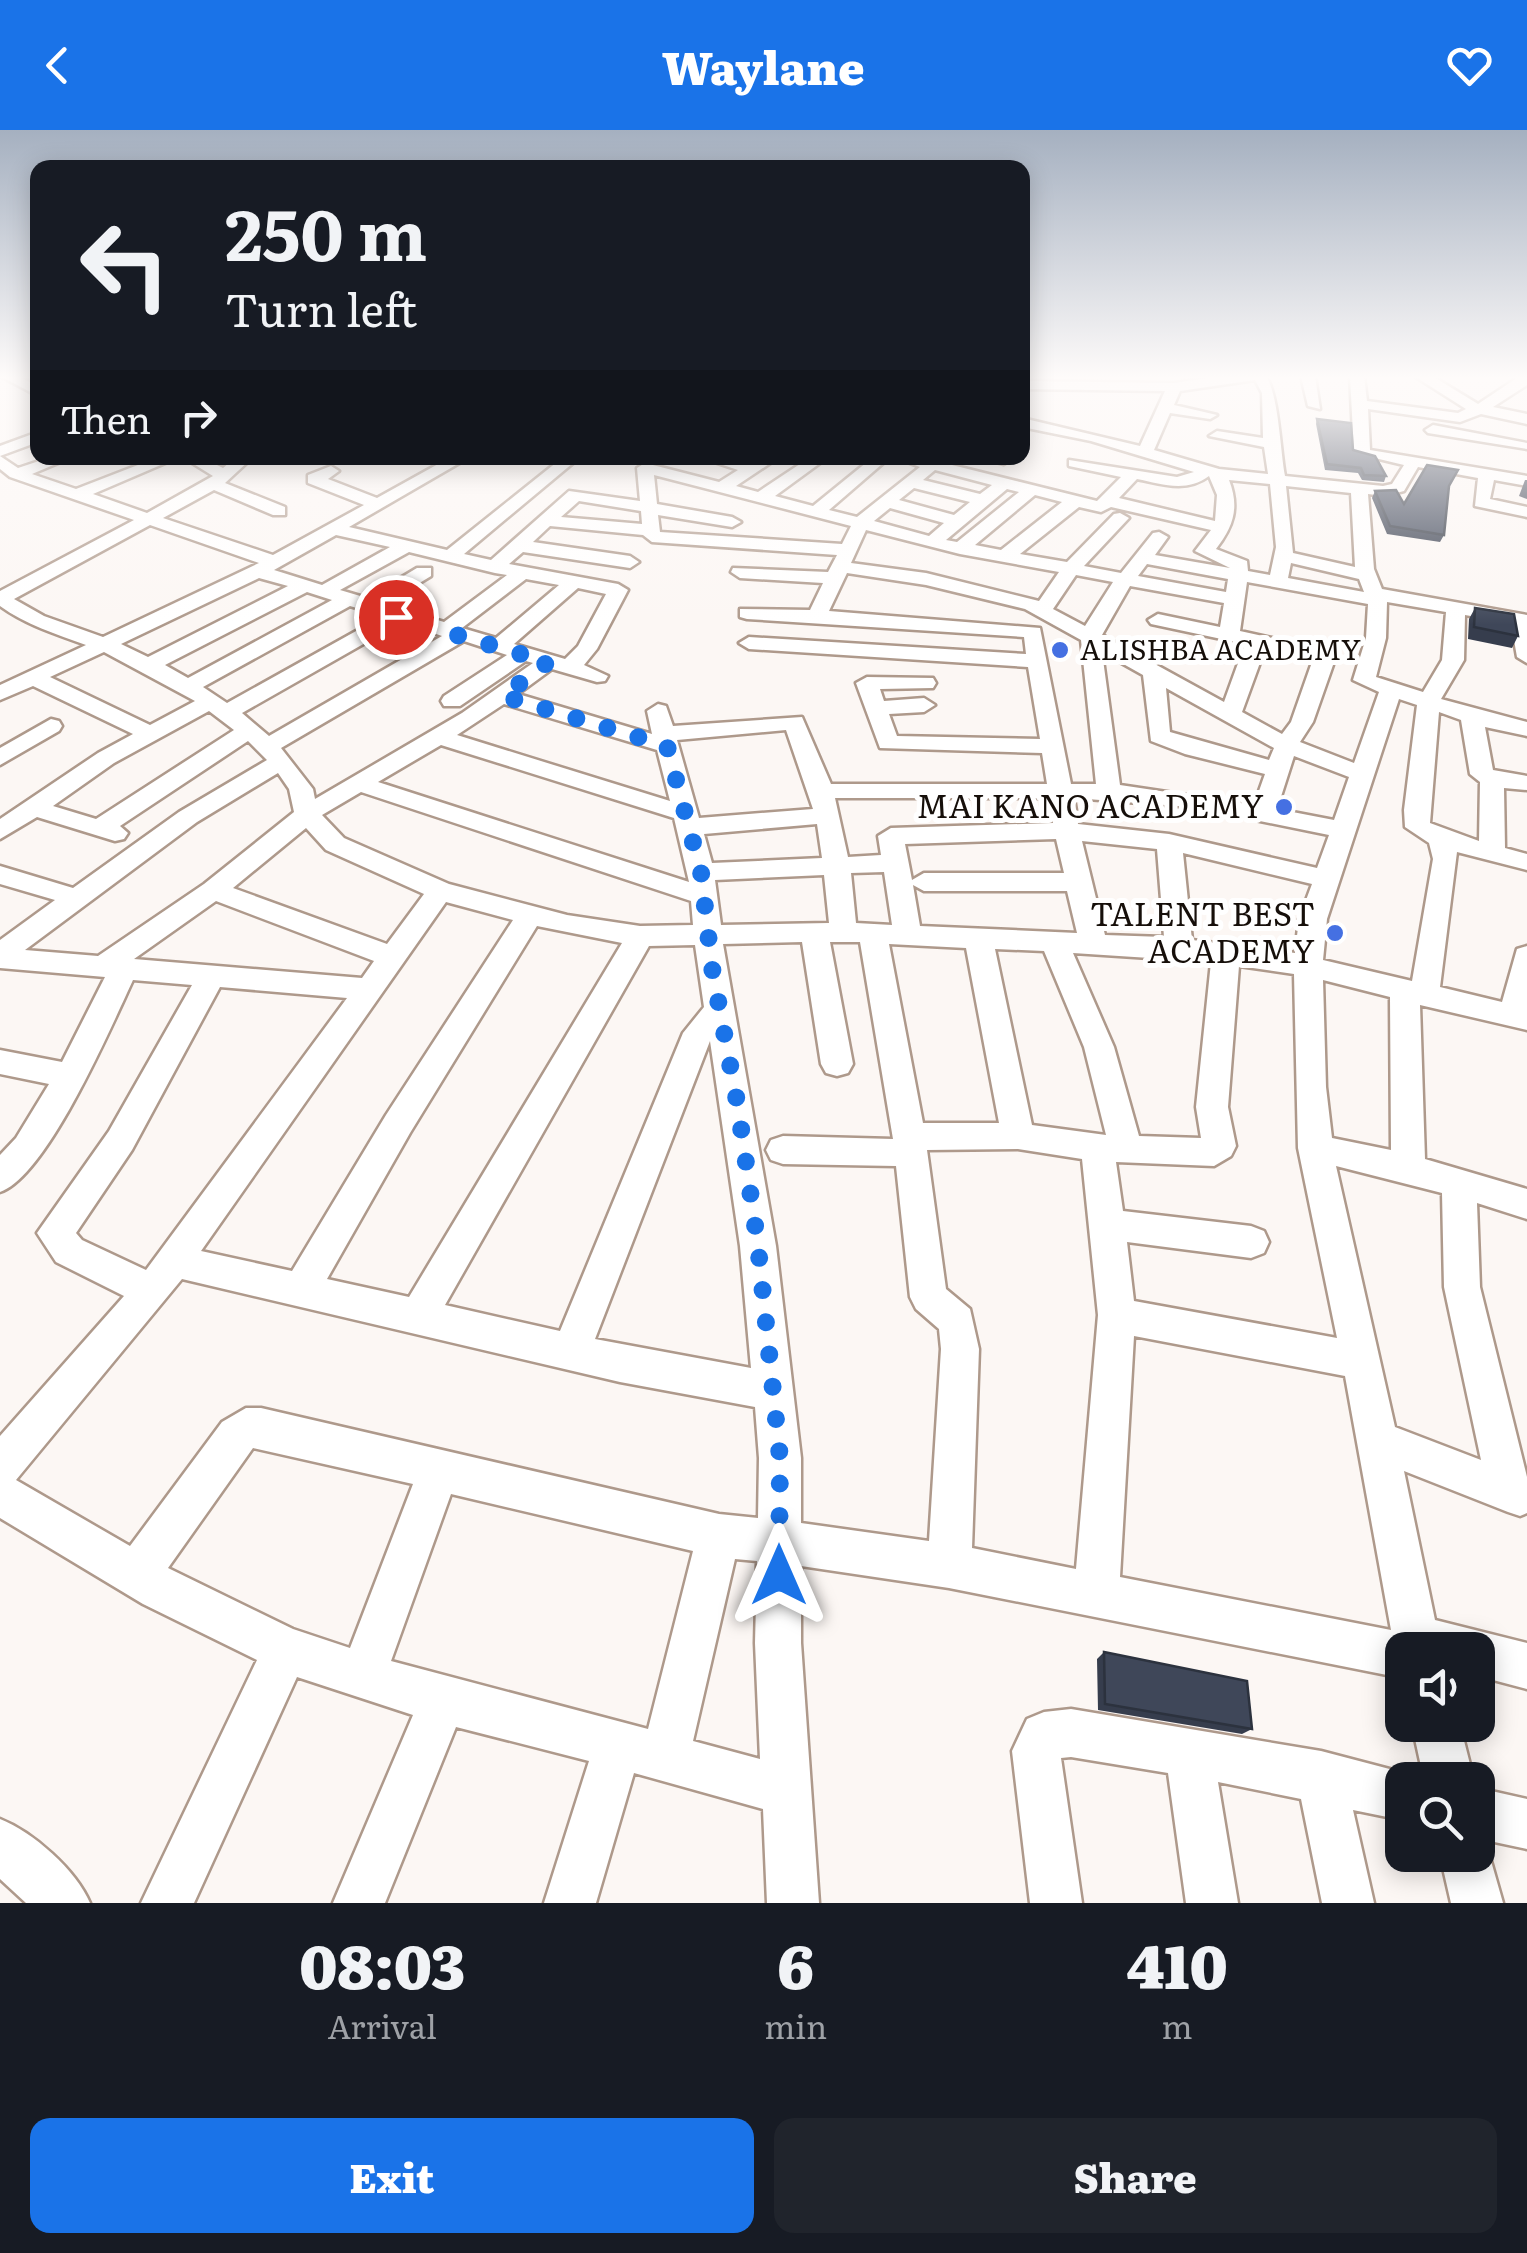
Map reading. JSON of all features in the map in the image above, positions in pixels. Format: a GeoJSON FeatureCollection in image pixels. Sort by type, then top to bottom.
{"type":"FeatureCollection","features":[{"type":"Feature","properties":{"kind":"street"},"geometry":{"type":"LineString","coordinates":[[1052,495],[1079,459]]}},
{"type":"Feature","properties":{"kind":"street"},"geometry":{"type":"LineString","coordinates":[[1170,459],[1212,472],[1395,490],[1419,459]]}},
{"type":"Feature","properties":{"kind":"street"},"geometry":{"type":"LineString","coordinates":[[1274,459],[1283,517],[1284,556],[1278,580]]}},
{"type":"Feature","properties":{"kind":"street"},"geometry":{"type":"LineString","coordinates":[[1406,459],[1416,460]]}},
{"type":"Feature","properties":{"kind":"street"},"geometry":{"type":"LineString","coordinates":[[1463,459],[1487,472],[1521,479]]}},
{"type":"Feature","properties":{"kind":"street"},"geometry":{"type":"LineString","coordinates":[[1076,463],[1184,482],[1212,472]]}},
{"type":"Feature","properties":{"kind":"street"},"geometry":{"type":"LineString","coordinates":[[5,472],[34,465]]}},
{"type":"Feature","properties":{"kind":"street"},"geometry":{"type":"LineString","coordinates":[[76,494],[152,465]]}},
{"type":"Feature","properties":{"kind":"street"},"geometry":{"type":"LineString","coordinates":[[201,465],[219,479],[278,510]]}},
{"type":"Feature","properties":{"kind":"street"},"geometry":{"type":"LineString","coordinates":[[1,598],[148,521],[236,465]]}},
{"type":"Feature","properties":{"kind":"street"},"geometry":{"type":"LineString","coordinates":[[0,693],[265,566],[448,465]]}},
{"type":"Feature","properties":{"kind":"street"},"geometry":{"type":"LineString","coordinates":[[451,556],[562,465]]}},
{"type":"Feature","properties":{"kind":"street"},"geometry":{"type":"LineString","coordinates":[[737,465],[752,469]]}},
{"type":"Feature","properties":{"kind":"street"},"geometry":{"type":"LineString","coordinates":[[721,488],[759,465]]}},
{"type":"Feature","properties":{"kind":"street"},"geometry":{"type":"LineString","coordinates":[[717,541],[756,497],[808,465]]}},
{"type":"Feature","properties":{"kind":"street"},"geometry":{"type":"LineString","coordinates":[[772,545],[809,510],[871,465]]}},
{"type":"Feature","properties":{"kind":"street"},"geometry":{"type":"LineString","coordinates":[[817,616],[861,523],[930,465]]}},
{"type":"Feature","properties":{"kind":"street"},"geometry":{"type":"LineString","coordinates":[[950,465],[996,481],[1101,507],[1133,474]]}},
{"type":"Feature","properties":{"kind":"street"},"geometry":{"type":"LineString","coordinates":[[921,594],[957,521],[983,500],[996,481],[998,465]]}},
{"type":"Feature","properties":{"kind":"street"},"geometry":{"type":"LineString","coordinates":[[1093,942],[1066,831],[1033,632],[842,565],[772,545],[652,537],[644,468],[1003,558],[1237,600]]}},
{"type":"Feature","properties":{"kind":"street"},"geometry":{"type":"LineString","coordinates":[[331,471],[314,479],[378,504]]}},
{"type":"Feature","properties":{"kind":"street"},"geometry":{"type":"LineString","coordinates":[[5,472],[148,521],[265,566],[312,590],[597,676]]}},
{"type":"Feature","properties":{"kind":"street"},"geometry":{"type":"LineString","coordinates":[[1212,472],[1229,501],[1223,528],[1204,551],[1236,562],[1240,575],[1229,635]]}},
{"type":"Feature","properties":{"kind":"street"},"geometry":{"type":"LineString","coordinates":[[1487,472],[1482,502],[1527,512]]}},
{"type":"Feature","properties":{"kind":"street"},"geometry":{"type":"LineString","coordinates":[[910,482],[983,500]]}},
{"type":"Feature","properties":{"kind":"street"},"geometry":{"type":"LineString","coordinates":[[1359,489],[1374,590],[1376,638],[1364,680],[1472,717],[1527,729]]}},
{"type":"Feature","properties":{"kind":"street"},"geometry":{"type":"LineString","coordinates":[[945,545],[1031,490]]}},
{"type":"Feature","properties":{"kind":"street"},"geometry":{"type":"LineString","coordinates":[[496,567],[574,495],[732,522]]}},
{"type":"Feature","properties":{"kind":"street"},"geometry":{"type":"LineString","coordinates":[[1003,558],[1075,500]]}},
{"type":"Feature","properties":{"kind":"street"},"geometry":{"type":"LineString","coordinates":[[1108,501],[1223,528]]}},
{"type":"Feature","properties":{"kind":"street"},"geometry":{"type":"LineString","coordinates":[[886,502],[957,521]]}},
{"type":"Feature","properties":{"kind":"street"},"geometry":{"type":"LineString","coordinates":[[1042,612],[1069,571],[1120,518]]}},
{"type":"Feature","properties":{"kind":"street"},"geometry":{"type":"LineString","coordinates":[[549,520],[652,530]]}},
{"type":"Feature","properties":{"kind":"street"},"geometry":{"type":"LineString","coordinates":[[0,1178],[28,1148],[94,1035],[112,969],[307,814],[587,649],[618,593],[614,589],[496,567],[335,529]]}},
{"type":"Feature","properties":{"kind":"street"},"geometry":{"type":"LineString","coordinates":[[1109,791],[1097,718],[1090,634],[1123,581],[1159,536]]}},
{"type":"Feature","properties":{"kind":"street"},"geometry":{"type":"LineString","coordinates":[[522,546],[630,562]]}},
{"type":"Feature","properties":{"kind":"street"},"geometry":{"type":"LineString","coordinates":[[148,666],[404,547]]}},
{"type":"Feature","properties":{"kind":"street"},"geometry":{"type":"LineString","coordinates":[[1284,556],[1374,590]]}},
{"type":"Feature","properties":{"kind":"street"},"geometry":{"type":"LineString","coordinates":[[1143,558],[1240,575],[1374,590],[1520,619],[1527,657]]}},
{"type":"Feature","properties":{"kind":"street"},"geometry":{"type":"LineString","coordinates":[[740,572],[842,565]]}},
{"type":"Feature","properties":{"kind":"street"},"geometry":{"type":"LineString","coordinates":[[188,687],[424,572]]}},
{"type":"Feature","properties":{"kind":"street"},"geometry":{"type":"LineString","coordinates":[[0,956],[150,843],[265,746],[452,634],[523,572]]}},
{"type":"Feature","properties":{"kind":"street"},"geometry":{"type":"LineString","coordinates":[[498,647],[574,582]]}},
{"type":"Feature","properties":{"kind":"street"},"geometry":{"type":"LineString","coordinates":[[1176,590],[1148,646],[1160,736],[1192,774],[1263,815],[1342,830]]}},
{"type":"Feature","properties":{"kind":"street"},"geometry":{"type":"LineString","coordinates":[[746,613],[817,616],[921,594],[1014,599],[1090,634],[1148,646],[1229,635],[1302,650]]}},
{"type":"Feature","properties":{"kind":"street"},"geometry":{"type":"LineString","coordinates":[[1,598],[52,629],[104,644],[220,706],[299,782],[307,800],[307,814],[335,844],[440,891],[528,918],[640,936],[708,938],[756,931],[1179,948],[1308,967],[1520,1018],[1527,956]]}},
{"type":"Feature","properties":{"kind":"street"},"geometry":{"type":"LineString","coordinates":[[1456,607],[1454,660],[1428,702],[1418,827],[1440,838],[1527,862]]}},
{"type":"Feature","properties":{"kind":"street"},"geometry":{"type":"LineString","coordinates":[[0,830],[148,733],[220,706],[396,617]]}},
{"type":"Feature","properties":{"kind":"street"},"geometry":{"type":"LineString","coordinates":[[1230,714],[1256,641]]}},
{"type":"Feature","properties":{"kind":"street"},"geometry":{"type":"LineString","coordinates":[[749,643],[1039,661]]}},
{"type":"Feature","properties":{"kind":"street"},"geometry":{"type":"LineString","coordinates":[[1148,646],[1230,714],[1286,745],[1362,774]]}},
{"type":"Feature","properties":{"kind":"street"},"geometry":{"type":"LineString","coordinates":[[452,701],[522,654]]}},
{"type":"Feature","properties":{"kind":"street"},"geometry":{"type":"LineString","coordinates":[[1263,815],[1286,745],[1302,722],[1322,665]]}},
{"type":"Feature","properties":{"kind":"street"},"geometry":{"type":"LineString","coordinates":[[32,677],[148,733]]}},
{"type":"Feature","properties":{"kind":"street"},"geometry":{"type":"LineString","coordinates":[[924,694],[868,684],[886,739],[895,746],[1050,746]]}},
{"type":"Feature","properties":{"kind":"street"},"geometry":{"type":"LineString","coordinates":[[1391,690],[1313,919],[1308,967],[1315,1148],[1378,1441],[1409,1632]]}},
{"type":"Feature","properties":{"kind":"street"},"geometry":{"type":"LineString","coordinates":[[503,696],[663,730],[792,721],[840,868],[844,934],[837,1064]]}},
{"type":"Feature","properties":{"kind":"street"},"geometry":{"type":"LineString","coordinates":[[1472,717],[1481,773],[1492,779],[1527,783]]}},
{"type":"Feature","properties":{"kind":"street"},"geometry":{"type":"LineString","coordinates":[[0,758],[51,726]]}},
{"type":"Feature","properties":{"kind":"street"},"geometry":{"type":"LineString","coordinates":[[663,730],[703,884],[708,938],[758,1246],[780,1458],[778,1643],[793,1903]]}},
{"type":"Feature","properties":{"kind":"street"},"geometry":{"type":"LineString","coordinates":[[439,737],[688,821],[822,804],[1059,789],[1109,791],[1192,774],[1279,770]]}},
{"type":"Feature","properties":{"kind":"street"},"geometry":{"type":"LineString","coordinates":[[100,828],[180,772],[265,746]]}},
{"type":"Feature","properties":{"kind":"street"},"geometry":{"type":"LineString","coordinates":[[1492,779],[1492,850]]}},
{"type":"Feature","properties":{"kind":"street"},"geometry":{"type":"LineString","coordinates":[[360,784],[703,884],[893,863]]}},
{"type":"Feature","properties":{"kind":"street"},"geometry":{"type":"LineString","coordinates":[[32,807],[150,843]]}},
{"type":"Feature","properties":{"kind":"street"},"geometry":{"type":"LineString","coordinates":[[908,936],[890,838],[896,835],[1066,831],[1169,842],[1326,878]]}},
{"type":"Feature","properties":{"kind":"street"},"geometry":{"type":"LineString","coordinates":[[1408,1168],[1414,993],[1446,859],[1440,838]]}},
{"type":"Feature","properties":{"kind":"street"},"geometry":{"type":"LineString","coordinates":[[1169,842],[1179,948]]}},
{"type":"Feature","properties":{"kind":"street"},"geometry":{"type":"LineString","coordinates":[[0,875],[74,897]]}},
{"type":"Feature","properties":{"kind":"street"},"geometry":{"type":"LineString","coordinates":[[924,882],[1081,882]]}},
{"type":"Feature","properties":{"kind":"street"},"geometry":{"type":"LineString","coordinates":[[212,890],[391,956]]}},
{"type":"Feature","properties":{"kind":"street"},"geometry":{"type":"LineString","coordinates":[[0,1468],[163,1276],[440,891]]}},
{"type":"Feature","properties":{"kind":"street"},"geometry":{"type":"LineString","coordinates":[[300,1291],[398,1124],[528,918]]}},
{"type":"Feature","properties":{"kind":"street"},"geometry":{"type":"LineString","coordinates":[[844,934],[910,1145],[929,1298],[957,1321],[960,1349],[949,1566]]}},
{"type":"Feature","properties":{"kind":"street"},"geometry":{"type":"LineString","coordinates":[[418,1317],[640,936]]}},
{"type":"Feature","properties":{"kind":"street"},"geometry":{"type":"LineString","coordinates":[[980,940],[1018,1136]]}},
{"type":"Feature","properties":{"kind":"street"},"geometry":{"type":"LineString","coordinates":[[1054,940],[1100,1047],[1112,1148],[1106,1224],[1116,1314],[1096,1597]]}},
{"type":"Feature","properties":{"kind":"street"},"geometry":{"type":"LineString","coordinates":[[783,1150],[1018,1136],[1206,1154],[1220,1146],[1212,1108],[1226,954]]}},
{"type":"Feature","properties":{"kind":"street"},"geometry":{"type":"LineString","coordinates":[[0,956],[367,989]]}},
{"type":"Feature","properties":{"kind":"street"},"geometry":{"type":"LineString","coordinates":[[211,976],[140,1111],[55,1233],[69,1250],[163,1276],[300,1291],[773,1391]]}},
{"type":"Feature","properties":{"kind":"street"},"geometry":{"type":"LineString","coordinates":[[571,1351],[698,1032],[720,1008]]}},
{"type":"Feature","properties":{"kind":"street"},"geometry":{"type":"LineString","coordinates":[[0,1062],[68,1075]]}},
{"type":"Feature","properties":{"kind":"street"},"geometry":{"type":"LineString","coordinates":[[1315,1148],[1408,1168],[1527,1204]]}},
{"type":"Feature","properties":{"kind":"street"},"geometry":{"type":"LineString","coordinates":[[1459,1185],[1462,1287],[1518,1494]]}},
{"type":"Feature","properties":{"kind":"street"},"geometry":{"type":"LineString","coordinates":[[1106,1224],[1251,1242]]}},
{"type":"Feature","properties":{"kind":"street"},"geometry":{"type":"LineString","coordinates":[[1116,1314],[1362,1361]]}},
{"type":"Feature","properties":{"kind":"street"},"geometry":{"type":"LineString","coordinates":[[137,1574],[246,1428],[719,1536],[949,1566],[1096,1597],[1385,1644]]}},
{"type":"Feature","properties":{"kind":"street"},"geometry":{"type":"LineString","coordinates":[[1378,1441],[1518,1494]]}},
{"type":"Feature","properties":{"kind":"street"},"geometry":{"type":"LineString","coordinates":[[363,1674],[438,1472]]}},
{"type":"Feature","properties":{"kind":"street"},"geometry":{"type":"LineString","coordinates":[[0,1494],[137,1574],[286,1650],[443,1701],[500,1712],[786,1791]]}},
{"type":"Feature","properties":{"kind":"street"},"geometry":{"type":"LineString","coordinates":[[570,1903],[642,1751],[719,1536]]}},
{"type":"Feature","properties":{"kind":"street"},"geometry":{"type":"LineString","coordinates":[[166,1903],[286,1650]]}},
{"type":"Feature","properties":{"kind":"street"},"geometry":{"type":"LineString","coordinates":[[1495,1658],[1527,1666]]}},
{"type":"Feature","properties":{"kind":"street"},"geometry":{"type":"LineString","coordinates":[[359,1903],[443,1701]]}},
{"type":"Feature","properties":{"kind":"street"},"geometry":{"type":"LineString","coordinates":[[1056,1903],[1036,1751],[1044,1736],[1071,1733],[1189,1752],[1385,1791]]}},
{"type":"Feature","properties":{"kind":"street"},"geometry":{"type":"LineString","coordinates":[[1189,1752],[1212,1903]]}},
{"type":"Feature","properties":{"kind":"street"},"geometry":{"type":"LineString","coordinates":[[1321,1776],[1348,1903]]}},
{"type":"Feature","properties":{"kind":"street"},"geometry":{"type":"LineString","coordinates":[[1495,1817],[1527,1824]]}},
{"type":"Feature","properties":{"kind":"street"},"geometry":{"type":"LineString","coordinates":[[0,1844],[64,1903]]}},
{"type":"Feature","properties":{"kind":"street"},"geometry":{"type":"LineString","coordinates":[[1470,1872],[1477,1903]]}},
{"type":"Feature","properties":{"kind":"building"},"geometry":{"type":"Polygon","coordinates":[[[1326,459],[1377,459],[1386,476],[1364,475],[1361,468],[1327,464],[1326,459]]]}},
{"type":"Feature","properties":{"kind":"building"},"geometry":{"type":"Polygon","coordinates":[[[1427,465],[1458,470],[1449,486],[1444,535],[1390,526],[1375,491],[1396,490],[1404,504],[1427,465]]]}},
{"type":"Feature","properties":{"kind":"building"},"geometry":{"type":"Polygon","coordinates":[[[1475,608],[1514,614],[1518,636],[1474,627],[1475,608]]]}},
{"type":"Feature","properties":{"kind":"building"},"geometry":{"type":"Polygon","coordinates":[[[1104,1652],[1247,1681],[1252,1729],[1105,1704],[1104,1652]]]}},
{"type":"Feature","properties":{"kind":"place","name":"ALISHBA ACADEMY"},"geometry":{"type":"Point","coordinates":[1060,650]}},
{"type":"Feature","properties":{"kind":"place","name":"MAI KANO ACADEMY"},"geometry":{"type":"Point","coordinates":[1284,807]}},
{"type":"Feature","properties":{"kind":"place","name":"TALENT BEST ACADEMY"},"geometry":{"type":"Point","coordinates":[1335,933]}},
{"type":"Feature","properties":{"kind":"route"},"geometry":{"type":"LineString","coordinates":[[396,617],[548,662],[503,696],[667,746],[701,872],[712,968],[758,1246],[780,1458],[779,1575]]}}]}
